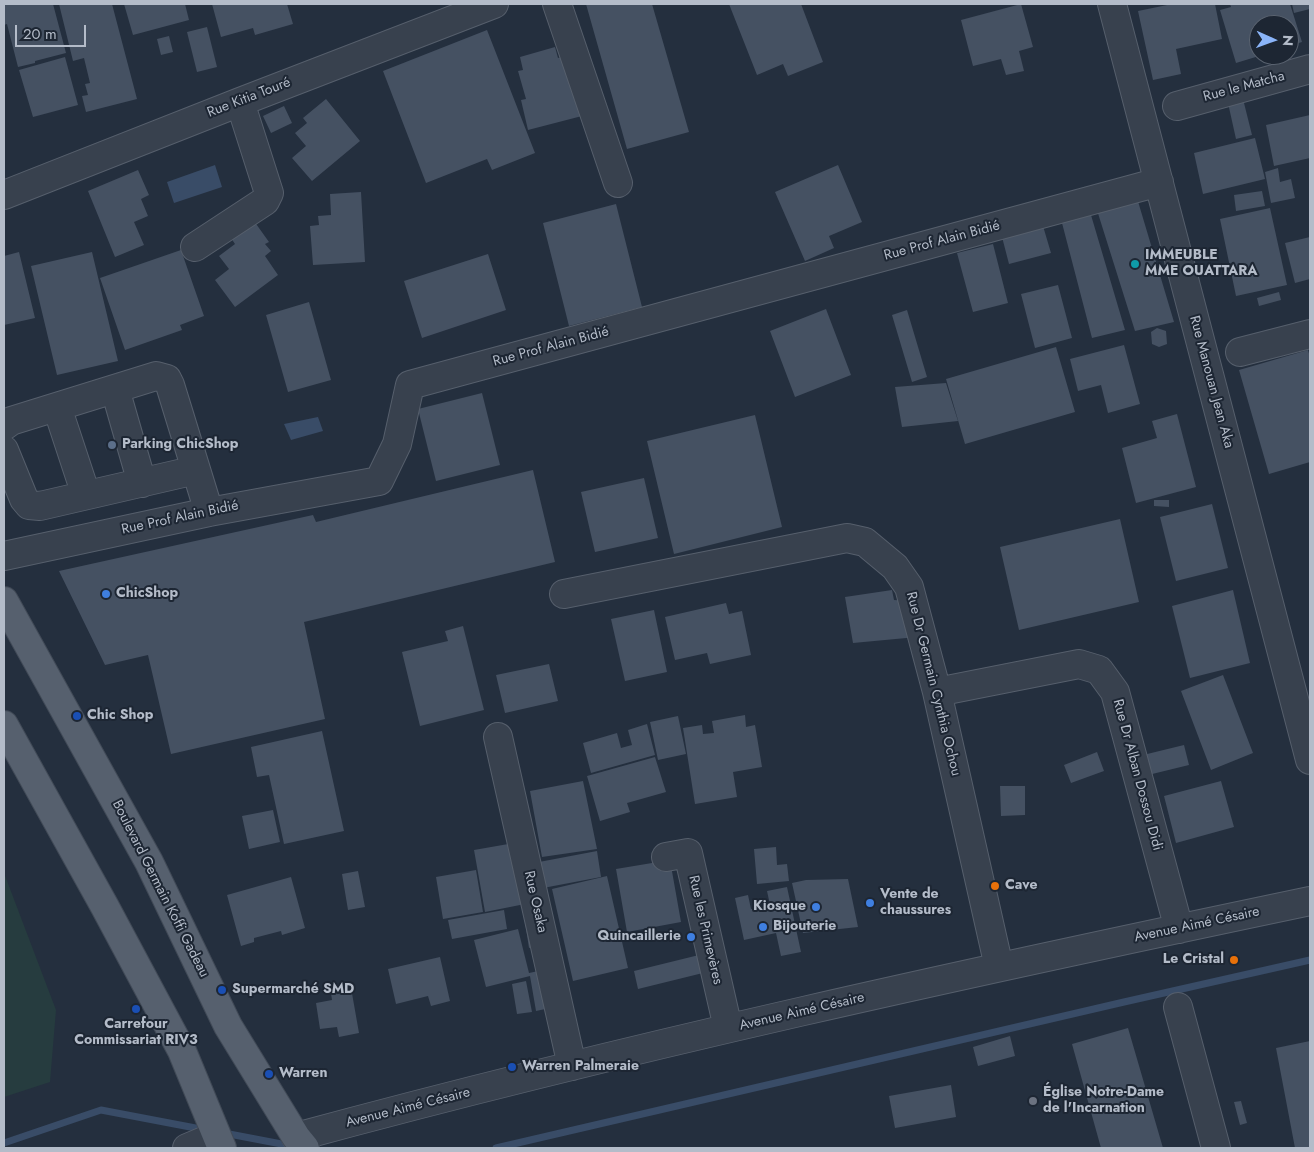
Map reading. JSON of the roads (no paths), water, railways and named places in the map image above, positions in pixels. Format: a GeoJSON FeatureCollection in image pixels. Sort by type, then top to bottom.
{"type":"FeatureCollection","features":[{"type":"Feature","properties":{"kind":"main road","name":"Boulevard Germain Koffi Gadeau"},"geometry":{"type":"LineString","coordinates":[[4,601],[149,862],[228,1026],[301,1143]]}},
{"type":"Feature","properties":{"kind":"main road"},"geometry":{"type":"LineString","coordinates":[[4,725],[182,1051],[219,1142]]}},
{"type":"Feature","properties":{"kind":"street","name":"Rue Kitia Touré"},"geometry":{"type":"LineString","coordinates":[[4,195],[494,4]]}},
{"type":"Feature","properties":{"kind":"street"},"geometry":{"type":"LineString","coordinates":[[557,4],[618,183]]}},
{"type":"Feature","properties":{"kind":"street","name":"Rue Manouan Jean Aka"},"geometry":{"type":"LineString","coordinates":[[1112,4],[1310,760]]}},
{"type":"Feature","properties":{"kind":"street","name":"Rue le Matcha"},"geometry":{"type":"LineString","coordinates":[[1177,106],[1310,69]]}},
{"type":"Feature","properties":{"kind":"street"},"geometry":{"type":"LineString","coordinates":[[195,246],[265,201],[269,193],[240,102]]}},
{"type":"Feature","properties":{"kind":"street","name":"Rue Prof Alain Bidié"},"geometry":{"type":"LineString","coordinates":[[4,556],[209,512],[379,481],[397,444],[410,384],[1159,182]]}},
{"type":"Feature","properties":{"kind":"street"},"geometry":{"type":"LineString","coordinates":[[1240,352],[1310,334]]}},
{"type":"Feature","properties":{"kind":"street"},"geometry":{"type":"LineString","coordinates":[[4,426],[11,421],[156,376],[167,379],[209,512]]}},
{"type":"Feature","properties":{"kind":"street"},"geometry":{"type":"LineString","coordinates":[[115,389],[142,483]]}},
{"type":"Feature","properties":{"kind":"street"},"geometry":{"type":"LineString","coordinates":[[57,407],[86,495]]}},
{"type":"Feature","properties":{"kind":"street"},"geometry":{"type":"LineString","coordinates":[[4,450],[24,499],[29,505],[40,506],[196,470]]}},
{"type":"Feature","properties":{"kind":"street","name":"Rue Dr Germain Cynthia Ochou"},"geometry":{"type":"LineString","coordinates":[[564,594],[847,538],[865,542],[895,567],[909,587],[937,692],[999,967]]}},
{"type":"Feature","properties":{"kind":"street","name":"Rue Dr Alban Dossou Didi"},"geometry":{"type":"LineString","coordinates":[[937,692],[1079,664],[1099,670],[1115,692],[1179,929]]}},
{"type":"Feature","properties":{"kind":"street","name":"Rue Osaka"},"geometry":{"type":"LineString","coordinates":[[498,737],[572,1066]]}},
{"type":"Feature","properties":{"kind":"street","name":"Rue les Primevères"},"geometry":{"type":"LineString","coordinates":[[666,857],[688,853],[728,1028]]}},
{"type":"Feature","properties":{"kind":"street","name":"Avenue Aimé Césaire"},"geometry":{"type":"LineString","coordinates":[[301,1143],[378,1115],[728,1028],[999,967],[1310,902]]}},
{"type":"Feature","properties":{"kind":"street"},"geometry":{"type":"LineString","coordinates":[[1178,1007],[1216,1148]]}},
{"type":"Feature","properties":{"kind":"street"},"geometry":{"type":"LineString","coordinates":[[187,1148],[219,1142]]}},
{"type":"Feature","properties":{"kind":"water"},"geometry":{"type":"Polygon","coordinates":[[[215,165],[222,187],[174,203],[167,182],[215,165]]]}},
{"type":"Feature","properties":{"kind":"water"},"geometry":{"type":"Polygon","coordinates":[[[318,417],[323,431],[291,440],[284,424],[318,417]]]}},
{"type":"Feature","properties":{"kind":"waterway"},"geometry":{"type":"LineString","coordinates":[[496,1148],[1310,960]]}},
{"type":"Feature","properties":{"kind":"waterway"},"geometry":{"type":"LineString","coordinates":[[4,1143],[101,1110],[206,1130]]}},
{"type":"Feature","properties":{"kind":"waterway"},"geometry":{"type":"LineString","coordinates":[[224,1133],[292,1146]]}},
{"type":"Feature","properties":{"kind":"place","name":"IMMEUBLE MME OUATTARA"},"geometry":{"type":"Point","coordinates":[1135,264]}},
{"type":"Feature","properties":{"kind":"place","name":"Parking ChicShop"},"geometry":{"type":"Point","coordinates":[112,445]}},
{"type":"Feature","properties":{"kind":"place","name":"ChicShop"},"geometry":{"type":"Point","coordinates":[106,594]}},
{"type":"Feature","properties":{"kind":"place","name":"Chic Shop"},"geometry":{"type":"Point","coordinates":[77,716]}},
{"type":"Feature","properties":{"kind":"place","name":"Cave"},"geometry":{"type":"Point","coordinates":[995,886]}},
{"type":"Feature","properties":{"kind":"place","name":"Vente de chaussures"},"geometry":{"type":"Point","coordinates":[870,903]}},
{"type":"Feature","properties":{"kind":"place","name":"Kiosque"},"geometry":{"type":"Point","coordinates":[816,907]}},
{"type":"Feature","properties":{"kind":"place","name":"Bijouterie"},"geometry":{"type":"Point","coordinates":[763,927]}},
{"type":"Feature","properties":{"kind":"place","name":"Quincaillerie"},"geometry":{"type":"Point","coordinates":[691,937]}},
{"type":"Feature","properties":{"kind":"place","name":"Le Cristal"},"geometry":{"type":"Point","coordinates":[1234,960]}},
{"type":"Feature","properties":{"kind":"place","name":"Supermarché SMD"},"geometry":{"type":"Point","coordinates":[222,990]}},
{"type":"Feature","properties":{"kind":"place","name":"Carrefour Commissariat RIV3"},"geometry":{"type":"Point","coordinates":[136,1009]}},
{"type":"Feature","properties":{"kind":"place","name":"Warren Palmeraie"},"geometry":{"type":"Point","coordinates":[512,1067]}},
{"type":"Feature","properties":{"kind":"place","name":"Warren"},"geometry":{"type":"Point","coordinates":[269,1074]}},
{"type":"Feature","properties":{"kind":"place","name":"Église Notre-Dame de l'Incarnation"},"geometry":{"type":"Point","coordinates":[1033,1101]}}]}
